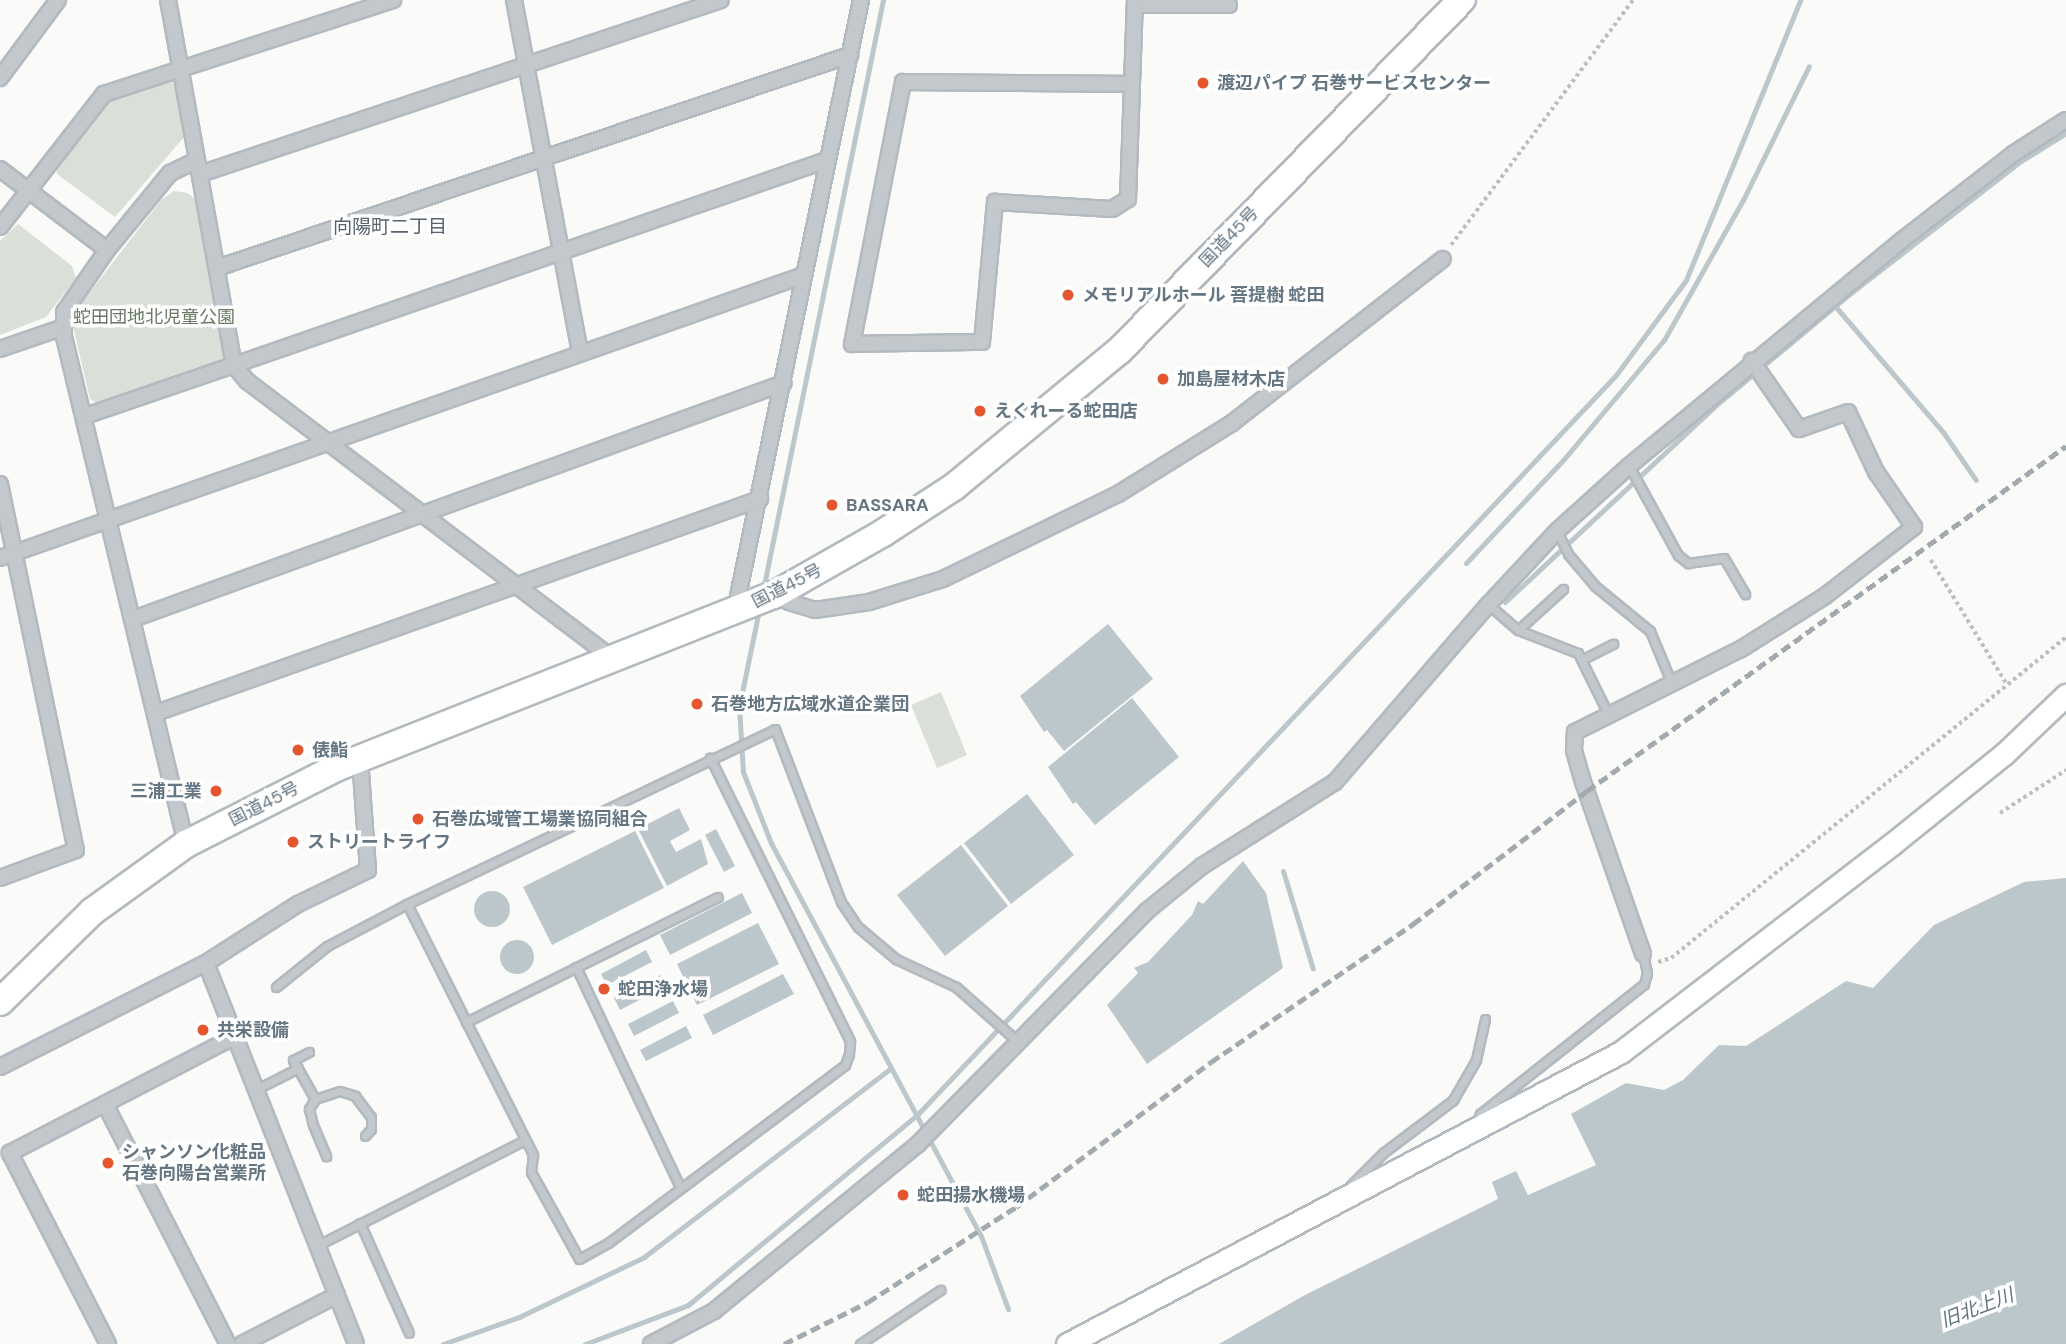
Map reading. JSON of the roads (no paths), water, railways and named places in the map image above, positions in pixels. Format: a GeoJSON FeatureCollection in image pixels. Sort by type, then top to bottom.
{"type":"FeatureCollection","features":[{"type":"Feature","properties":{"kind":"highway","name":"国道45号"},"geometry":{"type":"LineString","coordinates":[[0,1002],[93,911],[186,844],[360,758],[741,610],[776,593],[955,486],[1119,351],[1462,0]]}},
{"type":"Feature","properties":{"kind":"street"},"geometry":{"type":"LineString","coordinates":[[0,78],[58,0]]}},
{"type":"Feature","properties":{"kind":"street"},"geometry":{"type":"LineString","coordinates":[[168,0],[220,267],[234,365],[247,381],[615,661]]}},
{"type":"Feature","properties":{"kind":"street"},"geometry":{"type":"LineString","coordinates":[[0,226],[104,94],[393,0]]}},
{"type":"Feature","properties":{"kind":"street"},"geometry":{"type":"LineString","coordinates":[[514,0],[580,353]]}},
{"type":"Feature","properties":{"kind":"street"},"geometry":{"type":"LineString","coordinates":[[186,844],[64,327],[64,312],[107,250],[170,173],[199,167],[721,0]]}},
{"type":"Feature","properties":{"kind":"street"},"geometry":{"type":"LineString","coordinates":[[741,610],[804,275],[861,0]]}},
{"type":"Feature","properties":{"kind":"street"},"geometry":{"type":"LineString","coordinates":[[1132,84],[903,82],[852,344],[982,342],[995,202],[1112,209],[1128,199],[1135,2],[1229,5]]}},
{"type":"Feature","properties":{"kind":"street"},"geometry":{"type":"LineString","coordinates":[[220,267],[850,55]]}},
{"type":"Feature","properties":{"kind":"street"},"geometry":{"type":"LineString","coordinates":[[651,1344],[714,1311],[918,1144],[1156,903],[1202,866],[1335,782],[1488,605],[1557,531],[1630,466],[1752,362],[2003,162],[2066,120]]}},
{"type":"Feature","properties":{"kind":"street"},"geometry":{"type":"LineString","coordinates":[[85,416],[827,160]]}},
{"type":"Feature","properties":{"kind":"street"},"geometry":{"type":"LineString","coordinates":[[0,169],[107,250]]}},
{"type":"Feature","properties":{"kind":"street"},"geometry":{"type":"LineString","coordinates":[[776,593],[789,602],[815,610],[869,602],[943,579],[1118,494],[1232,423],[1443,259]]}},
{"type":"Feature","properties":{"kind":"street"},"geometry":{"type":"LineString","coordinates":[[0,558],[804,275]]}},
{"type":"Feature","properties":{"kind":"street"},"geometry":{"type":"LineString","coordinates":[[0,349],[64,327]]}},
{"type":"Feature","properties":{"kind":"street"},"geometry":{"type":"LineString","coordinates":[[1643,954],[1574,750],[1575,732],[1741,649],[1825,596],[1914,527],[1877,472],[1847,412],[1798,429],[1765,376],[1752,362]]}},
{"type":"Feature","properties":{"kind":"street"},"geometry":{"type":"LineString","coordinates":[[133,619],[420,512],[784,383]]}},
{"type":"Feature","properties":{"kind":"street"},"geometry":{"type":"LineString","coordinates":[[0,484],[76,850],[0,878]]}},
{"type":"Feature","properties":{"kind":"street"},"geometry":{"type":"LineString","coordinates":[[156,713],[760,499]]}},
{"type":"Feature","properties":{"kind":"street"},"geometry":{"type":"LineString","coordinates":[[1067,1344],[1472,1133],[1621,1052],[1892,844],[2034,726],[2066,695]]}},
{"type":"Feature","properties":{"kind":"street"},"geometry":{"type":"LineString","coordinates":[[2034,726],[2066,709]]}},
{"type":"Feature","properties":{"kind":"street"},"geometry":{"type":"LineString","coordinates":[[0,1067],[206,963],[298,904],[368,870],[360,758]]}},
{"type":"Feature","properties":{"kind":"street"},"geometry":{"type":"LineString","coordinates":[[206,963],[356,1344]]}},
{"type":"Feature","properties":{"kind":"street"},"geometry":{"type":"LineString","coordinates":[[108,1344],[10,1153],[236,1037]]}},
{"type":"Feature","properties":{"kind":"street"},"geometry":{"type":"LineString","coordinates":[[105,1104],[228,1344]]}},
{"type":"Feature","properties":{"kind":"street"},"geometry":{"type":"LineString","coordinates":[[242,1344],[337,1295]]}},
{"type":"Feature","properties":{"kind":"lane"},"geometry":{"type":"LineString","coordinates":[[1630,466],[1678,555],[1688,563],[1724,558],[1745,594]]}},
{"type":"Feature","properties":{"kind":"lane"},"geometry":{"type":"LineString","coordinates":[[1557,531],[1568,554],[1601,592],[1650,631],[1672,684]]}},
{"type":"Feature","properties":{"kind":"lane"},"geometry":{"type":"LineString","coordinates":[[1518,630],[1563,589]]}},
{"type":"Feature","properties":{"kind":"lane"},"geometry":{"type":"LineString","coordinates":[[1488,605],[1518,630],[1584,659],[1609,716]]}},
{"type":"Feature","properties":{"kind":"lane"},"geometry":{"type":"LineString","coordinates":[[1584,659],[1613,644]]}},
{"type":"Feature","properties":{"kind":"lane"},"geometry":{"type":"LineString","coordinates":[[276,987],[327,946],[407,904],[775,729],[841,902],[858,927],[896,959],[956,987],[1017,1041]]}},
{"type":"Feature","properties":{"kind":"lane"},"geometry":{"type":"LineString","coordinates":[[407,904],[533,1155],[531,1172],[579,1259],[608,1243],[845,1065],[849,1054],[850,1041],[710,758]]}},
{"type":"Feature","properties":{"kind":"lane"},"geometry":{"type":"LineString","coordinates":[[466,1022],[718,897]]}},
{"type":"Feature","properties":{"kind":"lane"},"geometry":{"type":"LineString","coordinates":[[1472,1133],[1480,1114],[1644,985],[1647,973],[1643,954]]}},
{"type":"Feature","properties":{"kind":"lane"},"geometry":{"type":"LineString","coordinates":[[576,967],[680,1187]]}},
{"type":"Feature","properties":{"kind":"lane"},"geometry":{"type":"LineString","coordinates":[[1326,1209],[1383,1153],[1453,1100],[1476,1060],[1485,1019]]}},
{"type":"Feature","properties":{"kind":"lane"},"geometry":{"type":"LineString","coordinates":[[309,1052],[293,1059],[315,1099]]}},
{"type":"Feature","properties":{"kind":"lane"},"geometry":{"type":"LineString","coordinates":[[257,1089],[298,1068]]}},
{"type":"Feature","properties":{"kind":"lane"},"geometry":{"type":"LineString","coordinates":[[326,1156],[309,1110],[315,1099],[340,1091],[355,1096],[370,1117],[371,1129],[365,1136]]}},
{"type":"Feature","properties":{"kind":"lane"},"geometry":{"type":"LineString","coordinates":[[318,1245],[525,1140]]}},
{"type":"Feature","properties":{"kind":"lane"},"geometry":{"type":"LineString","coordinates":[[360,1223],[409,1333]]}},
{"type":"Feature","properties":{"kind":"lane"},"geometry":{"type":"LineString","coordinates":[[860,1344],[940,1290]]}},
{"type":"Feature","properties":{"kind":"water"},"geometry":{"type":"Polygon","coordinates":[[[1108,624],[1153,679],[1064,751],[1047,730],[1044,732],[1020,696],[1108,624]]]}},
{"type":"Feature","properties":{"kind":"water"},"geometry":{"type":"Polygon","coordinates":[[[1132,698],[1179,757],[1095,825],[1076,802],[1073,804],[1048,767],[1132,698]]]}},
{"type":"Feature","properties":{"kind":"water"},"geometry":{"type":"Polygon","coordinates":[[[1027,794],[1074,855],[1011,904],[964,843],[1027,794]]]}},
{"type":"Feature","properties":{"kind":"water"},"geometry":{"type":"Polygon","coordinates":[[[679,808],[690,830],[670,841],[676,852],[701,839],[708,864],[667,886],[638,829],[679,808]]]}},
{"type":"Feature","properties":{"kind":"water"},"geometry":{"type":"Polygon","coordinates":[[[716,829],[735,866],[724,872],[705,835],[716,829]]]}},
{"type":"Feature","properties":{"kind":"water"},"geometry":{"type":"Polygon","coordinates":[[[635,831],[664,888],[552,945],[523,887],[635,831]]]}},
{"type":"Feature","properties":{"kind":"water"},"geometry":{"type":"Polygon","coordinates":[[[961,845],[1008,906],[945,956],[897,895],[961,845]]]}},
{"type":"Feature","properties":{"kind":"water"},"geometry":{"type":"Polygon","coordinates":[[[1243,861],[1266,893],[1283,968],[1147,1064],[1107,1005],[1138,973],[1134,968],[1148,962],[1192,915],[1198,901],[1203,904],[1243,861]]]}},
{"type":"Feature","properties":{"kind":"water","name":"旧北上川"},"geometry":{"type":"Polygon","coordinates":[[[2066,878],[2066,1344],[1219,1344],[1305,1295],[1498,1199],[1492,1182],[1516,1171],[1528,1195],[1596,1165],[1571,1114],[1626,1083],[1664,1090],[1683,1080],[1719,1045],[1746,1046],[1846,981],[1873,988],[1934,925],[2024,882],[2066,878]]]}},
{"type":"Feature","properties":{"kind":"water"},"geometry":{"type":"Polygon","coordinates":[[[492,891],[504,897],[510,909],[504,921],[492,927],[480,921],[474,909],[480,897],[492,891]]]}},
{"type":"Feature","properties":{"kind":"water"},"geometry":{"type":"Polygon","coordinates":[[[742,893],[752,913],[670,955],[660,935],[742,893]]]}},
{"type":"Feature","properties":{"kind":"water"},"geometry":{"type":"Polygon","coordinates":[[[758,923],[779,964],[697,1005],[677,964],[758,923]]]}},
{"type":"Feature","properties":{"kind":"water"},"geometry":{"type":"Polygon","coordinates":[[[517,940],[529,945],[534,957],[529,969],[517,974],[505,969],[500,957],[505,945],[517,940]]]}},
{"type":"Feature","properties":{"kind":"water"},"geometry":{"type":"Polygon","coordinates":[[[646,950],[652,962],[607,985],[601,974],[646,950]]]}},
{"type":"Feature","properties":{"kind":"water"},"geometry":{"type":"Polygon","coordinates":[[[783,974],[794,994],[713,1035],[703,1015],[783,974]]]}},
{"type":"Feature","properties":{"kind":"water"},"geometry":{"type":"Polygon","coordinates":[[[660,975],[666,986],[620,1010],[614,998],[660,975]]]}},
{"type":"Feature","properties":{"kind":"water"},"geometry":{"type":"Polygon","coordinates":[[[673,1001],[679,1013],[634,1036],[628,1024],[673,1001]]]}},
{"type":"Feature","properties":{"kind":"water"},"geometry":{"type":"Polygon","coordinates":[[[686,1026],[692,1038],[646,1061],[640,1050],[686,1026]]]}},
{"type":"Feature","properties":{"kind":"waterway"},"geometry":{"type":"LineString","coordinates":[[763,590],[883,0]]}},
{"type":"Feature","properties":{"kind":"waterway"},"geometry":{"type":"LineString","coordinates":[[585,1344],[688,1305],[917,1115],[1616,375],[1686,280],[1800,0]]}},
{"type":"Feature","properties":{"kind":"waterway"},"geometry":{"type":"LineString","coordinates":[[1466,563],[1564,459],[1664,340],[1743,200],[1809,66]]}},
{"type":"Feature","properties":{"kind":"waterway"},"geometry":{"type":"LineString","coordinates":[[1505,602],[1716,405],[1852,292],[2021,161],[2066,133]]}},
{"type":"Feature","properties":{"kind":"waterway"},"geometry":{"type":"LineString","coordinates":[[1835,306],[1943,432],[1976,480]]}},
{"type":"Feature","properties":{"kind":"waterway"},"geometry":{"type":"LineString","coordinates":[[759,610],[739,707],[743,772],[771,843],[981,1236],[1008,1309]]}},
{"type":"Feature","properties":{"kind":"waterway"},"geometry":{"type":"LineString","coordinates":[[1283,871],[1313,969]]}},
{"type":"Feature","properties":{"kind":"waterway"},"geometry":{"type":"LineString","coordinates":[[443,1344],[519,1317],[644,1257],[891,1068]]}},
{"type":"Feature","properties":{"kind":"railway"},"geometry":{"type":"LineString","coordinates":[[784,1344],[868,1302],[1016,1207],[1211,1062],[1413,924],[1587,791],[2066,446]]}},
{"type":"Feature","properties":{"kind":"place","name":"渡辺パイプ 石巻サービスセンター"},"geometry":{"type":"Point","coordinates":[1203,83]}},
{"type":"Feature","properties":{"kind":"place","name":"メモリアルホール 菩提樹 蛇田"},"geometry":{"type":"Point","coordinates":[1068,295]}},
{"type":"Feature","properties":{"kind":"place","name":"加島屋材木店"},"geometry":{"type":"Point","coordinates":[1163,379]}},
{"type":"Feature","properties":{"kind":"place","name":"えくれーる蛇田店"},"geometry":{"type":"Point","coordinates":[980,411]}},
{"type":"Feature","properties":{"kind":"place","name":"BASSARA"},"geometry":{"type":"Point","coordinates":[832,505]}},
{"type":"Feature","properties":{"kind":"place","name":"石巻地方広域水道企業団"},"geometry":{"type":"Point","coordinates":[697,704]}},
{"type":"Feature","properties":{"kind":"place","name":"俵鮨"},"geometry":{"type":"Point","coordinates":[298,750]}},
{"type":"Feature","properties":{"kind":"place","name":"三浦工業"},"geometry":{"type":"Point","coordinates":[216,791]}},
{"type":"Feature","properties":{"kind":"place","name":"石巻広域管工場業協同組合"},"geometry":{"type":"Point","coordinates":[418,819]}},
{"type":"Feature","properties":{"kind":"place","name":"ストリートライフ"},"geometry":{"type":"Point","coordinates":[293,842]}},
{"type":"Feature","properties":{"kind":"place","name":"蛇田浄水場"},"geometry":{"type":"Point","coordinates":[604,989]}},
{"type":"Feature","properties":{"kind":"place","name":"共栄設備"},"geometry":{"type":"Point","coordinates":[203,1030]}},
{"type":"Feature","properties":{"kind":"place","name":"シャンソン化粧品 石巻向陽台営業所"},"geometry":{"type":"Point","coordinates":[108,1163]}},
{"type":"Feature","properties":{"kind":"place","name":"蛇田揚水機場"},"geometry":{"type":"Point","coordinates":[903,1195]}},
{"type":"Feature","properties":{"kind":"district","name":"向陽町二丁目"},"geometry":{"type":"Point","coordinates":[390,227]}},
{"type":"Feature","properties":{"kind":"park label","name":"蛇田団地北児童公園"},"geometry":{"type":"Point","coordinates":[154,317]}}]}
